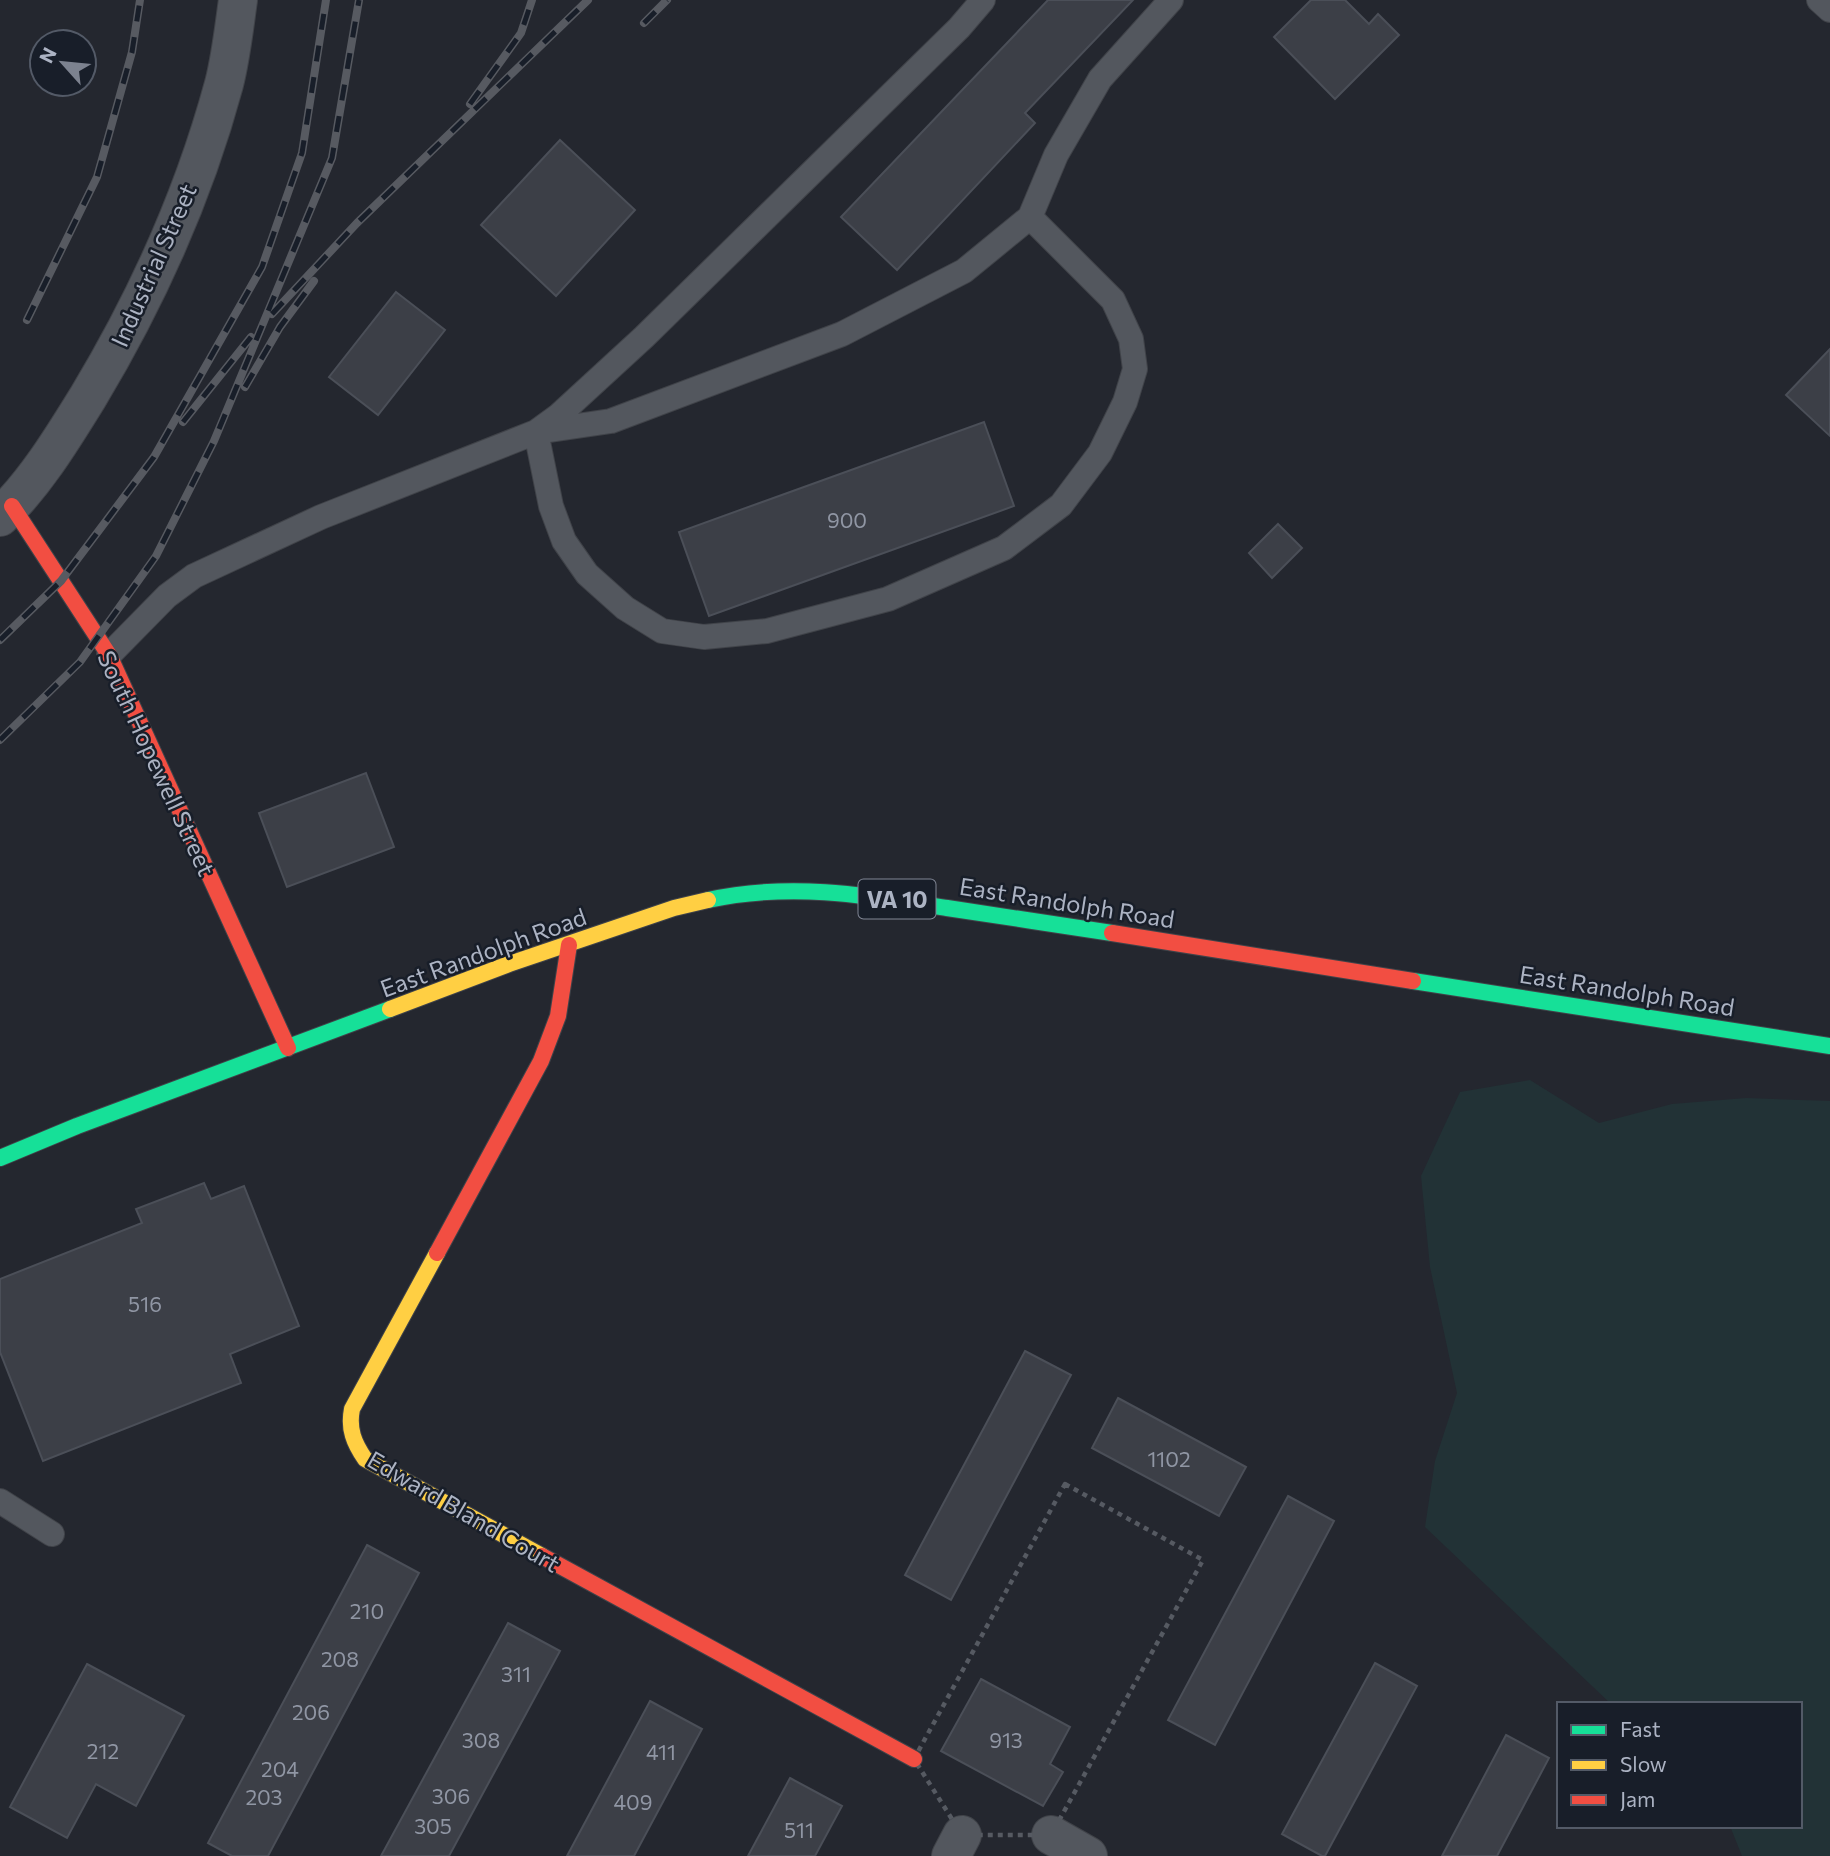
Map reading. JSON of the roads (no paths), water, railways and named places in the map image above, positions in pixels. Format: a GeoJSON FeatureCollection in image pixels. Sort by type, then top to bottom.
{"type":"FeatureCollection","features":[{"type":"Feature","properties":{"kind":"main road","name":"South Hopewell Street"},"geometry":{"type":"LineString","coordinates":[[6,511],[110,655],[288,1048]]}},
{"type":"Feature","properties":{"kind":"main road","name":"East Randolph Road"},"geometry":{"type":"LineString","coordinates":[[0,1158],[77,1126],[509,964],[674,908],[727,896],[781,891],[848,892],[1830,1046]]}},
{"type":"Feature","properties":{"kind":"main road","name":"Edward Bland Court"},"geometry":{"type":"LineString","coordinates":[[569,945],[558,1016],[541,1061],[352,1409],[349,1421],[352,1441],[365,1459],[914,1759]]}},
{"type":"Feature","properties":{"kind":"street","name":"Industrial Street"},"geometry":{"type":"LineString","coordinates":[[6,511],[52,455],[122,340],[169,244],[225,82],[238,0]]}},
{"type":"Feature","properties":{"kind":"street"},"geometry":{"type":"LineString","coordinates":[[1051,1835],[1088,1856]]}},
{"type":"Feature","properties":{"kind":"lane"},"geometry":{"type":"LineString","coordinates":[[536,432],[558,416],[644,337],[949,37],[983,0]]}},
{"type":"Feature","properties":{"kind":"lane"},"geometry":{"type":"LineString","coordinates":[[110,655],[167,596],[194,576],[321,517],[536,432],[611,421],[842,334],[964,271],[1030,217],[1056,155],[1100,79],[1171,0]]}},
{"type":"Feature","properties":{"kind":"lane"},"geometry":{"type":"LineString","coordinates":[[1819,0],[1830,10]]}},
{"type":"Feature","properties":{"kind":"lane"},"geometry":{"type":"LineString","coordinates":[[536,432],[551,506],[564,541],[587,574],[625,608],[662,631],[704,637],[767,631],[888,599],[1004,548],[1061,505],[1100,453],[1125,402],[1135,369],[1131,339],[1114,300],[1030,217]]}},
{"type":"Feature","properties":{"kind":"lane"},"geometry":{"type":"LineString","coordinates":[[0,1501],[52,1534]]}},
{"type":"Feature","properties":{"kind":"railway"},"geometry":{"type":"LineString","coordinates":[[27,320],[97,177],[132,52],[140,0]]}},
{"type":"Feature","properties":{"kind":"railway"},"geometry":{"type":"LineString","coordinates":[[0,640],[61,581],[154,457],[262,267],[302,153],[326,0]]}},
{"type":"Feature","properties":{"kind":"railway"},"geometry":{"type":"LineString","coordinates":[[0,740],[80,662],[156,556],[214,441],[332,158],[359,0]]}},
{"type":"Feature","properties":{"kind":"railway"},"geometry":{"type":"LineString","coordinates":[[470,104],[521,33],[532,0]]}},
{"type":"Feature","properties":{"kind":"railway"},"geometry":{"type":"LineString","coordinates":[[272,314],[357,223],[588,0]]}},
{"type":"Feature","properties":{"kind":"railway"},"geometry":{"type":"LineString","coordinates":[[644,23],[667,0]]}},
{"type":"Feature","properties":{"kind":"railway"},"geometry":{"type":"LineString","coordinates":[[245,387],[280,327],[314,281]]}},
{"type":"Feature","properties":{"kind":"railway"},"geometry":{"type":"LineString","coordinates":[[183,422],[251,337]]}}]}
